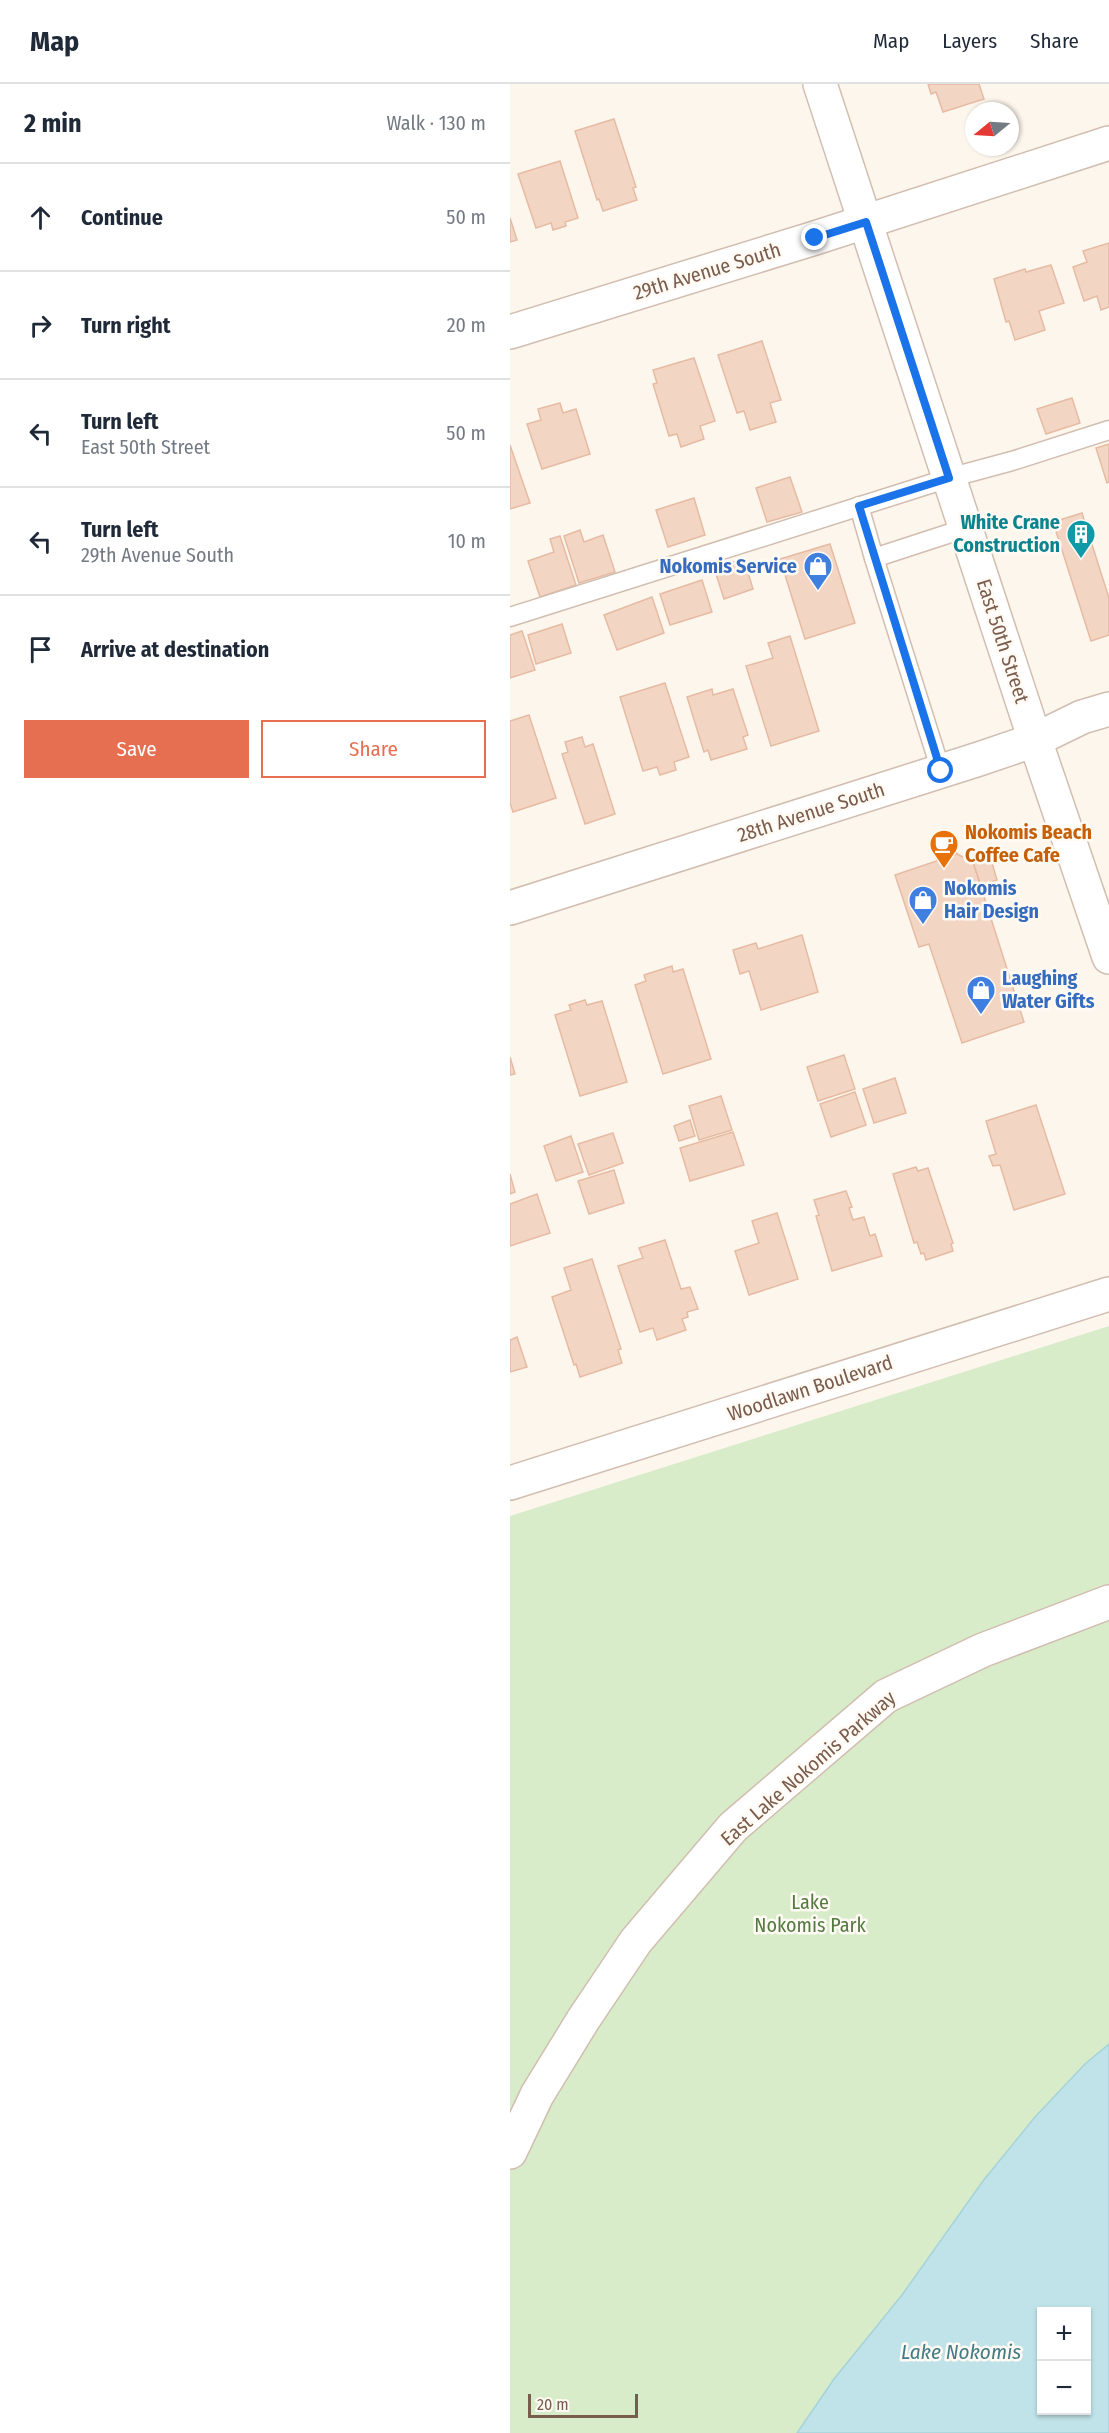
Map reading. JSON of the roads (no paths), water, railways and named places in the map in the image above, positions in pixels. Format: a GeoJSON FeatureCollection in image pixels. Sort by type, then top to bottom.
{"type":"FeatureCollection","features":[{"type":"Feature","properties":{"kind":"street","name":"East 50th Street"},"geometry":{"type":"LineString","coordinates":[[820,84],[1035,740],[1109,957]]}},
{"type":"Feature","properties":{"kind":"street","name":"29th Avenue South"},"geometry":{"type":"LineString","coordinates":[[510,332],[866,222],[1109,143]]}},
{"type":"Feature","properties":{"kind":"street","name":"28th Avenue South"},"geometry":{"type":"LineString","coordinates":[[510,908],[1035,740],[1082,717],[1109,709]]}},
{"type":"Feature","properties":{"kind":"street","name":"Woodlawn Boulevard"},"geometry":{"type":"LineString","coordinates":[[510,1483],[1109,1294]]}},
{"type":"Feature","properties":{"kind":"street","name":"East Lake Nokomis Parkway"},"geometry":{"type":"LineString","coordinates":[[510,2152],[537,2095],[636,1941],[733,1827],[886,1696],[983,1650],[1109,1602]]}},
{"type":"Feature","properties":{"kind":"lane"},"geometry":{"type":"LineString","coordinates":[[510,617],[859,506],[1109,430]]}},
{"type":"Feature","properties":{"kind":"lane"},"geometry":{"type":"LineString","coordinates":[[859,506],[941,771]]}},
{"type":"Feature","properties":{"kind":"lane"},"geometry":{"type":"LineString","coordinates":[[874,558],[966,528]]}},
{"type":"Feature","properties":{"kind":"water","name":"Lake Nokomis"},"geometry":{"type":"Polygon","coordinates":[[[1109,2044],[1109,2433],[797,2433],[834,2379],[902,2295],[983,2181],[1035,2117],[1085,2064],[1109,2044]]]}},
{"type":"Feature","properties":{"kind":"place","name":"White Crane Construction"},"geometry":{"type":"Point","coordinates":[1081,560]}},
{"type":"Feature","properties":{"kind":"place","name":"Nokomis Service"},"geometry":{"type":"Point","coordinates":[818,592]}},
{"type":"Feature","properties":{"kind":"place","name":"Nokomis Beach Coffee Cafe"},"geometry":{"type":"Point","coordinates":[944,870]}},
{"type":"Feature","properties":{"kind":"place","name":"Nokomis Hair Design"},"geometry":{"type":"Point","coordinates":[923,926]}},
{"type":"Feature","properties":{"kind":"place","name":"Laughing Water Gifts"},"geometry":{"type":"Point","coordinates":[981,1016]}},
{"type":"Feature","properties":{"kind":"park label","name":"Lake Nokomis Park"},"geometry":{"type":"Point","coordinates":[810,1914]}}]}
